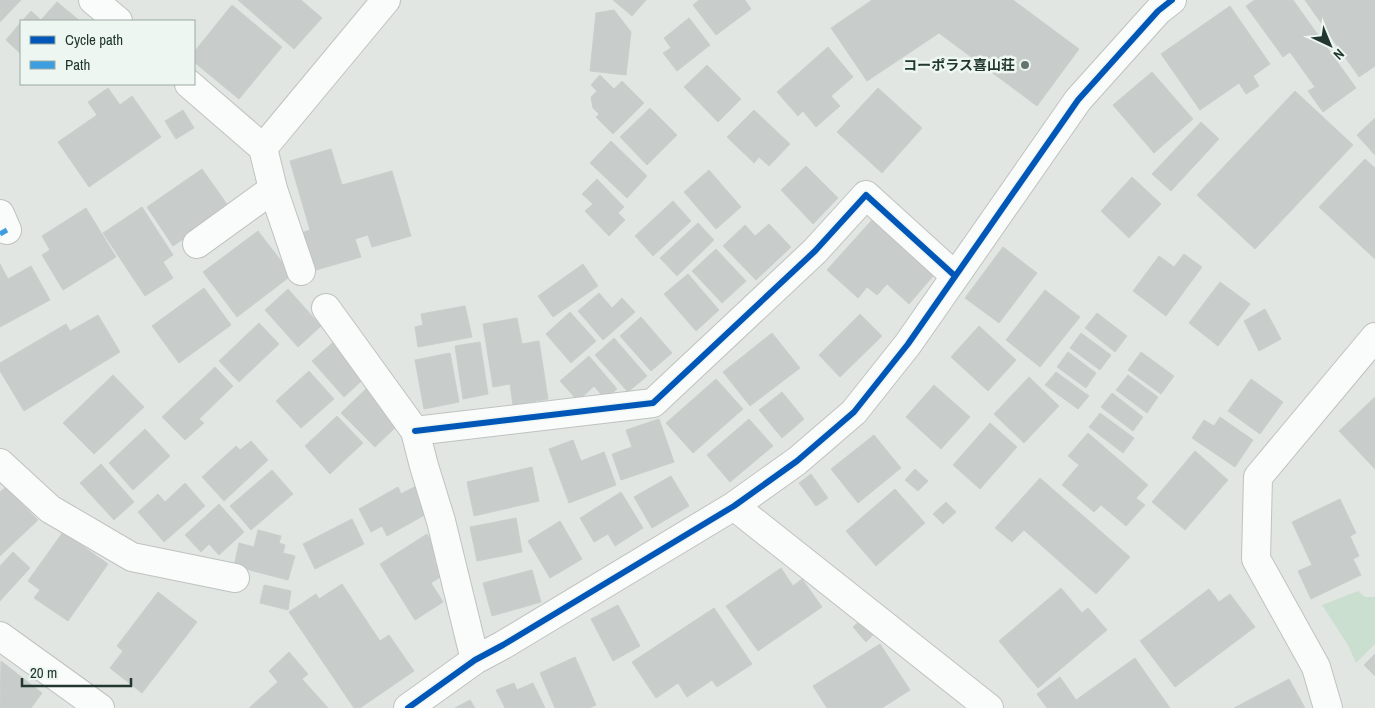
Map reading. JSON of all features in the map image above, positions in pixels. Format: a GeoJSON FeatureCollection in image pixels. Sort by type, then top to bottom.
{"type":"FeatureCollection","features":[{"type":"Feature","properties":{"kind":"street"},"geometry":{"type":"LineString","coordinates":[[93,0],[117,20]]}},
{"type":"Feature","properties":{"kind":"street"},"geometry":{"type":"LineString","coordinates":[[263,148],[386,0]]}},
{"type":"Feature","properties":{"kind":"street"},"geometry":{"type":"LineString","coordinates":[[408,708],[475,660],[734,506],[797,461],[854,412],[908,344],[1078,100],[1158,11],[1172,0]]}},
{"type":"Feature","properties":{"kind":"street"},"geometry":{"type":"LineString","coordinates":[[190,85],[263,148],[273,189],[301,271]]}},
{"type":"Feature","properties":{"kind":"street"},"geometry":{"type":"LineString","coordinates":[[197,244],[273,189]]}},
{"type":"Feature","properties":{"kind":"street"},"geometry":{"type":"LineString","coordinates":[[415,430],[653,403],[815,251],[866,195],[956,276]]}},
{"type":"Feature","properties":{"kind":"street"},"geometry":{"type":"LineString","coordinates":[[326,308],[415,430],[441,521],[475,660]]}},
{"type":"Feature","properties":{"kind":"street"},"geometry":{"type":"LineString","coordinates":[[1328,708],[1316,667],[1256,560],[1258,477],[1375,337]]}},
{"type":"Feature","properties":{"kind":"street"},"geometry":{"type":"LineString","coordinates":[[0,463],[50,509],[132,558],[235,578]]}},
{"type":"Feature","properties":{"kind":"street"},"geometry":{"type":"LineString","coordinates":[[734,506],[989,708]]}},
{"type":"Feature","properties":{"kind":"street"},"geometry":{"type":"LineString","coordinates":[[0,636],[100,708]]}},
{"type":"Feature","properties":{"kind":"green space"},"geometry":{"type":"Polygon","coordinates":[[[1358,591],[1365,597],[1375,597],[1375,644],[1356,663],[1348,645],[1322,605],[1358,591]]]}},
{"type":"Feature","properties":{"kind":"building"},"geometry":{"type":"Polygon","coordinates":[[[0,0],[21,0],[0,22],[0,0]]]}},
{"type":"Feature","properties":{"kind":"building"},"geometry":{"type":"Polygon","coordinates":[[[238,0],[301,0],[322,18],[294,49],[238,0]]]}},
{"type":"Feature","properties":{"kind":"building"},"geometry":{"type":"Polygon","coordinates":[[[613,0],[646,0],[632,16],[613,0]]]}},
{"type":"Feature","properties":{"kind":"building"},"geometry":{"type":"Polygon","coordinates":[[[699,0],[745,0],[751,9],[716,35],[693,5],[699,0]]]}},
{"type":"Feature","properties":{"kind":"building","name":"コーポラス喜山荘"},"geometry":{"type":"Polygon","coordinates":[[[872,0],[1013,0],[1079,49],[1037,106],[939,33],[867,81],[831,28],[872,0]]]}},
{"type":"Feature","properties":{"kind":"building"},"geometry":{"type":"Polygon","coordinates":[[[1255,0],[1293,0],[1356,88],[1323,112],[1308,91],[1315,87],[1290,52],[1283,57],[1246,6],[1255,0]]]}},
{"type":"Feature","properties":{"kind":"building"},"geometry":{"type":"Polygon","coordinates":[[[1305,0],[1375,0],[1375,66],[1359,77],[1305,0]]]}},
{"type":"Feature","properties":{"kind":"building"},"geometry":{"type":"Polygon","coordinates":[[[57,2],[79,20],[41,20],[57,2]]]}},
{"type":"Feature","properties":{"kind":"building"},"geometry":{"type":"Polygon","coordinates":[[[232,5],[282,47],[239,99],[195,63],[195,51],[232,5]]]}},
{"type":"Feature","properties":{"kind":"building"},"geometry":{"type":"Polygon","coordinates":[[[1230,6],[1270,64],[1253,76],[1259,86],[1246,94],[1239,83],[1200,110],[1161,54],[1230,6]]]}},
{"type":"Feature","properties":{"kind":"building"},"geometry":{"type":"Polygon","coordinates":[[[614,10],[631,32],[626,75],[590,71],[596,13],[614,10]]]}},
{"type":"Feature","properties":{"kind":"building"},"geometry":{"type":"Polygon","coordinates":[[[31,11],[41,20],[23,20],[31,11]]]}},
{"type":"Feature","properties":{"kind":"building"},"geometry":{"type":"Polygon","coordinates":[[[689,18],[710,45],[677,71],[663,53],[671,48],[664,38],[689,18]]]}},
{"type":"Feature","properties":{"kind":"building"},"geometry":{"type":"Polygon","coordinates":[[[20,23],[20,53],[6,40],[20,23]]]}},
{"type":"Feature","properties":{"kind":"building"},"geometry":{"type":"Polygon","coordinates":[[[828,47],[853,77],[831,96],[840,106],[816,127],[803,111],[798,116],[777,92],[828,47]]]}},
{"type":"Feature","properties":{"kind":"building"},"geometry":{"type":"Polygon","coordinates":[[[707,65],[741,99],[718,122],[684,87],[707,65]]]}},
{"type":"Feature","properties":{"kind":"building"},"geometry":{"type":"Polygon","coordinates":[[[1152,72],[1193,119],[1154,153],[1113,105],[1152,72]]]}},
{"type":"Feature","properties":{"kind":"building"},"geometry":{"type":"Polygon","coordinates":[[[600,75],[614,89],[622,81],[644,103],[613,134],[596,117],[599,114],[593,108],[591,97],[597,91],[591,85],[600,75]]]}},
{"type":"Feature","properties":{"kind":"building"},"geometry":{"type":"Polygon","coordinates":[[[108,88],[120,105],[132,96],[161,137],[89,187],[58,142],[97,115],[88,102],[108,88]]]}},
{"type":"Feature","properties":{"kind":"building"},"geometry":{"type":"Polygon","coordinates":[[[878,88],[922,128],[882,173],[837,132],[878,88]]]}},
{"type":"Feature","properties":{"kind":"building"},"geometry":{"type":"Polygon","coordinates":[[[1295,91],[1353,145],[1255,249],[1197,195],[1295,91]]]}},
{"type":"Feature","properties":{"kind":"building"},"geometry":{"type":"Polygon","coordinates":[[[650,108],[677,135],[647,165],[620,137],[650,108]]]}},
{"type":"Feature","properties":{"kind":"building"},"geometry":{"type":"Polygon","coordinates":[[[183,110],[194,128],[176,139],[165,121],[183,110]]]}},
{"type":"Feature","properties":{"kind":"building"},"geometry":{"type":"Polygon","coordinates":[[[754,110],[790,144],[769,166],[759,157],[754,163],[727,137],[754,110]]]}},
{"type":"Feature","properties":{"kind":"building"},"geometry":{"type":"Polygon","coordinates":[[[1375,118],[1375,155],[1357,135],[1375,118]]]}},
{"type":"Feature","properties":{"kind":"building"},"geometry":{"type":"Polygon","coordinates":[[[1201,122],[1219,139],[1171,191],[1152,174],[1201,122]]]}},
{"type":"Feature","properties":{"kind":"building"},"geometry":{"type":"Polygon","coordinates":[[[611,141],[647,176],[627,198],[590,163],[611,141]]]}},
{"type":"Feature","properties":{"kind":"building"},"geometry":{"type":"Polygon","coordinates":[[[331,149],[342,185],[392,171],[411,236],[372,247],[368,235],[355,239],[361,257],[309,272],[298,234],[310,230],[290,161],[331,149]]]}},
{"type":"Feature","properties":{"kind":"building"},"geometry":{"type":"Polygon","coordinates":[[[1365,159],[1375,168],[1375,259],[1319,207],[1365,159]]]}},
{"type":"Feature","properties":{"kind":"building"},"geometry":{"type":"Polygon","coordinates":[[[806,166],[838,198],[813,224],[781,190],[806,166]]]}},
{"type":"Feature","properties":{"kind":"building"},"geometry":{"type":"Polygon","coordinates":[[[202,169],[229,207],[173,246],[147,207],[202,169]]]}},
{"type":"Feature","properties":{"kind":"building"},"geometry":{"type":"Polygon","coordinates":[[[709,170],[741,207],[716,229],[684,192],[709,170]]]}},
{"type":"Feature","properties":{"kind":"building"},"geometry":{"type":"Polygon","coordinates":[[[1132,177],[1161,204],[1129,238],[1101,211],[1132,177]]]}},
{"type":"Feature","properties":{"kind":"building"},"geometry":{"type":"Polygon","coordinates":[[[597,179],[624,207],[618,213],[625,220],[609,236],[585,211],[593,204],[582,194],[597,179]]]}},
{"type":"Feature","properties":{"kind":"building"},"geometry":{"type":"Polygon","coordinates":[[[673,201],[691,221],[653,256],[635,236],[673,201]]]}},
{"type":"Feature","properties":{"kind":"building"},"geometry":{"type":"Polygon","coordinates":[[[142,207],[173,255],[163,262],[173,278],[145,296],[103,233],[142,207]]]}},
{"type":"Feature","properties":{"kind":"building"},"geometry":{"type":"Polygon","coordinates":[[[86,208],[116,257],[63,290],[42,255],[50,250],[42,236],[86,208]]]}},
{"type":"Feature","properties":{"kind":"building"},"geometry":{"type":"Polygon","coordinates":[[[872,220],[934,275],[909,304],[887,284],[877,295],[867,287],[858,298],[827,270],[872,220]]]}},
{"type":"Feature","properties":{"kind":"building"},"geometry":{"type":"Polygon","coordinates":[[[698,223],[714,240],[677,276],[660,258],[698,223]]]}},
{"type":"Feature","properties":{"kind":"building"},"geometry":{"type":"Polygon","coordinates":[[[769,224],[791,247],[756,280],[723,246],[745,225],[755,236],[769,224]]]}},
{"type":"Feature","properties":{"kind":"building"},"geometry":{"type":"Polygon","coordinates":[[[258,231],[292,275],[237,317],[203,272],[258,231]]]}},
{"type":"Feature","properties":{"kind":"building"},"geometry":{"type":"Polygon","coordinates":[[[1003,247],[1037,273],[999,323],[965,298],[1003,247]]]}},
{"type":"Feature","properties":{"kind":"building"},"geometry":{"type":"Polygon","coordinates":[[[716,249],[746,281],[722,303],[692,271],[716,249]]]}},
{"type":"Feature","properties":{"kind":"building"},"geometry":{"type":"Polygon","coordinates":[[[1184,254],[1202,267],[1166,316],[1133,291],[1159,256],[1174,267],[1184,254]]]}},
{"type":"Feature","properties":{"kind":"building"},"geometry":{"type":"Polygon","coordinates":[[[0,264],[8,279],[31,266],[50,300],[0,327],[0,264]]]}},
{"type":"Feature","properties":{"kind":"building"},"geometry":{"type":"Polygon","coordinates":[[[583,264],[598,286],[553,317],[538,296],[583,264]]]}},
{"type":"Feature","properties":{"kind":"building"},"geometry":{"type":"Polygon","coordinates":[[[688,274],[719,310],[696,331],[664,294],[688,274]]]}},
{"type":"Feature","properties":{"kind":"building"},"geometry":{"type":"Polygon","coordinates":[[[1220,282],[1250,304],[1218,346],[1189,323],[1220,282]]]}},
{"type":"Feature","properties":{"kind":"building"},"geometry":{"type":"Polygon","coordinates":[[[204,288],[231,325],[179,363],[152,326],[204,288]]]}},
{"type":"Feature","properties":{"kind":"building"},"geometry":{"type":"Polygon","coordinates":[[[288,289],[321,326],[298,347],[265,310],[288,289]]]}},
{"type":"Feature","properties":{"kind":"building"},"geometry":{"type":"Polygon","coordinates":[[[1045,290],[1080,317],[1040,367],[1006,340],[1045,290]]]}},
{"type":"Feature","properties":{"kind":"building"},"geometry":{"type":"Polygon","coordinates":[[[599,293],[612,308],[622,298],[635,312],[603,340],[578,311],[599,293]]]}},
{"type":"Feature","properties":{"kind":"building"},"geometry":{"type":"Polygon","coordinates":[[[465,306],[472,337],[418,347],[415,327],[423,325],[421,314],[465,306]]]}},
{"type":"Feature","properties":{"kind":"building"},"geometry":{"type":"Polygon","coordinates":[[[1265,309],[1281,339],[1259,351],[1244,321],[1265,309]]]}},
{"type":"Feature","properties":{"kind":"building"},"geometry":{"type":"Polygon","coordinates":[[[570,312],[596,341],[571,363],[546,334],[570,312]]]}},
{"type":"Feature","properties":{"kind":"building"},"geometry":{"type":"Polygon","coordinates":[[[1097,313],[1127,336],[1115,352],[1085,328],[1097,313]]]}},
{"type":"Feature","properties":{"kind":"building"},"geometry":{"type":"Polygon","coordinates":[[[860,314],[882,336],[840,377],[819,355],[860,314]]]}},
{"type":"Feature","properties":{"kind":"building"},"geometry":{"type":"Polygon","coordinates":[[[98,315],[120,352],[24,411],[0,371],[0,363],[66,324],[70,331],[98,315]]]}},
{"type":"Feature","properties":{"kind":"building"},"geometry":{"type":"Polygon","coordinates":[[[641,317],[672,353],[651,371],[620,336],[641,317]]]}},
{"type":"Feature","properties":{"kind":"building"},"geometry":{"type":"Polygon","coordinates":[[[517,318],[522,344],[539,341],[548,399],[513,405],[510,384],[493,387],[483,324],[517,318]]]}},
{"type":"Feature","properties":{"kind":"building"},"geometry":{"type":"Polygon","coordinates":[[[259,323],[279,344],[239,382],[219,361],[259,323]]]}},
{"type":"Feature","properties":{"kind":"building"},"geometry":{"type":"Polygon","coordinates":[[[979,326],[1016,360],[988,391],[951,357],[979,326]]]}},
{"type":"Feature","properties":{"kind":"building"},"geometry":{"type":"Polygon","coordinates":[[[772,333],[800,368],[750,406],[723,372],[772,333]]]}},
{"type":"Feature","properties":{"kind":"building"},"geometry":{"type":"Polygon","coordinates":[[[1081,333],[1111,355],[1100,370],[1070,348],[1081,333]]]}},
{"type":"Feature","properties":{"kind":"building"},"geometry":{"type":"Polygon","coordinates":[[[338,338],[369,374],[344,397],[312,361],[338,338]]]}},
{"type":"Feature","properties":{"kind":"building"},"geometry":{"type":"Polygon","coordinates":[[[614,338],[647,376],[628,392],[595,355],[614,338]]]}},
{"type":"Feature","properties":{"kind":"building"},"geometry":{"type":"Polygon","coordinates":[[[480,342],[488,394],[463,399],[455,346],[480,342]]]}},
{"type":"Feature","properties":{"kind":"building"},"geometry":{"type":"Polygon","coordinates":[[[1068,352],[1096,373],[1086,388],[1057,367],[1068,352]]]}},
{"type":"Feature","properties":{"kind":"building"},"geometry":{"type":"Polygon","coordinates":[[[1141,352],[1174,376],[1161,394],[1128,370],[1141,352]]]}},
{"type":"Feature","properties":{"kind":"building"},"geometry":{"type":"Polygon","coordinates":[[[450,353],[459,402],[424,409],[415,360],[450,353]]]}},
{"type":"Feature","properties":{"kind":"building"},"geometry":{"type":"Polygon","coordinates":[[[589,356],[617,389],[605,399],[594,386],[578,401],[560,381],[589,356]]]}},
{"type":"Feature","properties":{"kind":"building"},"geometry":{"type":"Polygon","coordinates":[[[215,367],[233,386],[199,419],[204,423],[185,440],[162,417],[215,367]]]}},
{"type":"Feature","properties":{"kind":"building"},"geometry":{"type":"Polygon","coordinates":[[[309,371],[334,399],[301,428],[276,401],[309,371]]]}},
{"type":"Feature","properties":{"kind":"building"},"geometry":{"type":"Polygon","coordinates":[[[1056,372],[1089,396],[1078,409],[1045,385],[1056,372]]]}},
{"type":"Feature","properties":{"kind":"building"},"geometry":{"type":"Polygon","coordinates":[[[113,375],[144,407],[94,454],[63,423],[113,375]]]}},
{"type":"Feature","properties":{"kind":"building"},"geometry":{"type":"Polygon","coordinates":[[[1128,375],[1158,397],[1147,413],[1116,390],[1128,375]]]}},
{"type":"Feature","properties":{"kind":"building"},"geometry":{"type":"Polygon","coordinates":[[[1029,377],[1059,406],[1024,443],[994,414],[1029,377]]]}},
{"type":"Feature","properties":{"kind":"building"},"geometry":{"type":"Polygon","coordinates":[[[716,379],[743,409],[693,453],[666,423],[716,379]]]}},
{"type":"Feature","properties":{"kind":"building"},"geometry":{"type":"Polygon","coordinates":[[[1251,379],[1283,402],[1260,434],[1228,411],[1251,379]]]}},
{"type":"Feature","properties":{"kind":"building"},"geometry":{"type":"Polygon","coordinates":[[[934,385],[970,417],[941,449],[906,417],[934,385]]]}},
{"type":"Feature","properties":{"kind":"building"},"geometry":{"type":"Polygon","coordinates":[[[369,386],[403,420],[375,447],[341,413],[369,386]]]}},
{"type":"Feature","properties":{"kind":"building"},"geometry":{"type":"Polygon","coordinates":[[[782,392],[804,419],[782,438],[759,410],[782,392]]]}},
{"type":"Feature","properties":{"kind":"building"},"geometry":{"type":"Polygon","coordinates":[[[1112,393],[1143,417],[1133,431],[1101,407],[1112,393]]]}},
{"type":"Feature","properties":{"kind":"building"},"geometry":{"type":"Polygon","coordinates":[[[1375,397],[1375,469],[1339,431],[1375,397]]]}},
{"type":"Feature","properties":{"kind":"building"},"geometry":{"type":"Polygon","coordinates":[[[1100,413],[1134,438],[1123,453],[1089,427],[1100,413]]]}},
{"type":"Feature","properties":{"kind":"building"},"geometry":{"type":"Polygon","coordinates":[[[337,416],[363,443],[330,474],[305,446],[337,416]]]}},
{"type":"Feature","properties":{"kind":"building"},"geometry":{"type":"Polygon","coordinates":[[[1220,417],[1253,440],[1235,467],[1192,438],[1204,420],[1214,426],[1220,417]]]}},
{"type":"Feature","properties":{"kind":"building"},"geometry":{"type":"Polygon","coordinates":[[[659,419],[674,462],[621,480],[612,454],[632,447],[626,430],[659,419]]]}},
{"type":"Feature","properties":{"kind":"building"},"geometry":{"type":"Polygon","coordinates":[[[749,419],[773,446],[730,482],[707,455],[749,419]]]}},
{"type":"Feature","properties":{"kind":"building"},"geometry":{"type":"Polygon","coordinates":[[[990,423],[1017,447],[980,489],[953,465],[990,423]]]}},
{"type":"Feature","properties":{"kind":"building"},"geometry":{"type":"Polygon","coordinates":[[[145,429],[170,456],[133,490],[109,463],[145,429]]]}},
{"type":"Feature","properties":{"kind":"building"},"geometry":{"type":"Polygon","coordinates":[[[1088,433],[1148,485],[1136,498],[1145,505],[1126,526],[1101,505],[1094,512],[1062,485],[1079,465],[1068,456],[1088,433]]]}},
{"type":"Feature","properties":{"kind":"building"},"geometry":{"type":"Polygon","coordinates":[[[874,435],[901,468],[858,503],[831,469],[874,435]]]}},
{"type":"Feature","properties":{"kind":"building"},"geometry":{"type":"Polygon","coordinates":[[[573,440],[581,461],[604,452],[616,485],[569,503],[549,449],[573,440]]]}},
{"type":"Feature","properties":{"kind":"building"},"geometry":{"type":"Polygon","coordinates":[[[251,441],[268,460],[224,501],[202,477],[236,446],[240,450],[251,441]]]}},
{"type":"Feature","properties":{"kind":"building"},"geometry":{"type":"Polygon","coordinates":[[[1195,451],[1228,480],[1185,530],[1152,502],[1195,451]]]}},
{"type":"Feature","properties":{"kind":"building"},"geometry":{"type":"Polygon","coordinates":[[[101,464],[134,502],[114,520],[80,483],[101,464]]]}},
{"type":"Feature","properties":{"kind":"building"},"geometry":{"type":"Polygon","coordinates":[[[532,467],[539,501],[474,516],[467,482],[532,467]]]}},
{"type":"Feature","properties":{"kind":"building"},"geometry":{"type":"Polygon","coordinates":[[[915,469],[928,481],[918,491],[905,480],[915,469]]]}},
{"type":"Feature","properties":{"kind":"building"},"geometry":{"type":"Polygon","coordinates":[[[272,470],[293,494],[251,530],[230,506],[272,470]]]}},
{"type":"Feature","properties":{"kind":"building"},"geometry":{"type":"Polygon","coordinates":[[[811,474],[828,498],[816,506],[799,483],[811,474]]]}},
{"type":"Feature","properties":{"kind":"building"},"geometry":{"type":"Polygon","coordinates":[[[671,476],[689,506],[652,528],[634,497],[671,476]]]}},
{"type":"Feature","properties":{"kind":"building"},"geometry":{"type":"Polygon","coordinates":[[[1040,478],[1130,557],[1096,594],[1024,530],[1012,542],[995,528],[1040,478]]]}},
{"type":"Feature","properties":{"kind":"building"},"geometry":{"type":"Polygon","coordinates":[[[185,483],[205,506],[164,542],[138,512],[158,494],[165,502],[185,483]]]}},
{"type":"Feature","properties":{"kind":"building"},"geometry":{"type":"Polygon","coordinates":[[[416,486],[430,512],[387,536],[382,526],[371,532],[359,509],[398,487],[401,494],[416,486]]]}},
{"type":"Feature","properties":{"kind":"building"},"geometry":{"type":"Polygon","coordinates":[[[6,487],[38,520],[0,556],[0,492],[6,487]]]}},
{"type":"Feature","properties":{"kind":"building"},"geometry":{"type":"Polygon","coordinates":[[[895,489],[925,523],[876,566],[846,531],[895,489]]]}},
{"type":"Feature","properties":{"kind":"building"},"geometry":{"type":"Polygon","coordinates":[[[621,492],[643,528],[615,546],[608,534],[594,542],[580,518],[621,492]]]}},
{"type":"Feature","properties":{"kind":"building"},"geometry":{"type":"Polygon","coordinates":[[[1340,499],[1356,533],[1350,536],[1359,556],[1353,559],[1361,575],[1311,599],[1298,571],[1312,565],[1292,522],[1340,499]]]}},
{"type":"Feature","properties":{"kind":"building"},"geometry":{"type":"Polygon","coordinates":[[[946,502],[956,512],[943,524],[933,514],[946,502]]]}},
{"type":"Feature","properties":{"kind":"building"},"geometry":{"type":"Polygon","coordinates":[[[219,504],[244,532],[219,555],[209,544],[201,552],[185,535],[219,504]]]}},
{"type":"Feature","properties":{"kind":"building"},"geometry":{"type":"Polygon","coordinates":[[[516,518],[522,552],[477,561],[470,527],[516,518]]]}},
{"type":"Feature","properties":{"kind":"building"},"geometry":{"type":"Polygon","coordinates":[[[352,519],[364,544],[315,569],[303,544],[352,519]]]}},
{"type":"Feature","properties":{"kind":"building"},"geometry":{"type":"Polygon","coordinates":[[[560,521],[582,559],[550,578],[528,541],[560,521]]]}},
{"type":"Feature","properties":{"kind":"building"},"geometry":{"type":"Polygon","coordinates":[[[258,530],[281,536],[279,543],[285,545],[283,553],[295,556],[288,580],[234,566],[239,543],[254,547],[258,530]]]}},
{"type":"Feature","properties":{"kind":"building"},"geometry":{"type":"Polygon","coordinates":[[[63,532],[108,564],[68,621],[34,598],[40,590],[28,581],[63,532]]]}},
{"type":"Feature","properties":{"kind":"building"},"geometry":{"type":"Polygon","coordinates":[[[427,534],[441,557],[434,561],[443,575],[431,583],[443,602],[415,620],[380,564],[427,534]]]}},
{"type":"Feature","properties":{"kind":"building"},"geometry":{"type":"Polygon","coordinates":[[[13,552],[30,568],[0,601],[0,566],[13,552]]]}},
{"type":"Feature","properties":{"kind":"building"},"geometry":{"type":"Polygon","coordinates":[[[781,568],[793,586],[802,579],[822,607],[758,651],[726,606],[781,568]]]}},
{"type":"Feature","properties":{"kind":"building"},"geometry":{"type":"Polygon","coordinates":[[[532,570],[541,602],[492,616],[483,583],[532,570]]]}},
{"type":"Feature","properties":{"kind":"building"},"geometry":{"type":"Polygon","coordinates":[[[342,584],[380,641],[389,635],[414,671],[360,708],[354,708],[289,612],[316,594],[319,599],[342,584]]]}},
{"type":"Feature","properties":{"kind":"building"},"geometry":{"type":"Polygon","coordinates":[[[264,585],[291,591],[288,610],[260,603],[264,585]]]}},
{"type":"Feature","properties":{"kind":"building"},"geometry":{"type":"Polygon","coordinates":[[[1061,588],[1082,613],[1088,608],[1107,630],[1038,688],[999,641],[1061,588]]]}},
{"type":"Feature","properties":{"kind":"building"},"geometry":{"type":"Polygon","coordinates":[[[1209,589],[1219,602],[1230,594],[1255,627],[1175,687],[1140,641],[1209,589]]]}},
{"type":"Feature","properties":{"kind":"building"},"geometry":{"type":"Polygon","coordinates":[[[158,592],[197,622],[142,693],[110,668],[123,651],[117,646],[158,592]]]}},
{"type":"Feature","properties":{"kind":"building"},"geometry":{"type":"Polygon","coordinates":[[[618,605],[640,646],[613,661],[591,619],[618,605]]]}},
{"type":"Feature","properties":{"kind":"building"},"geometry":{"type":"Polygon","coordinates":[[[714,608],[752,664],[717,687],[712,680],[687,697],[678,683],[656,698],[632,662],[714,608]]]}},
{"type":"Feature","properties":{"kind":"building"},"geometry":{"type":"Polygon","coordinates":[[[861,620],[874,634],[866,642],[853,627],[861,620]]]}},
{"type":"Feature","properties":{"kind":"building"},"geometry":{"type":"Polygon","coordinates":[[[880,644],[910,690],[882,708],[827,708],[813,686],[880,644]]]}},
{"type":"Feature","properties":{"kind":"building"},"geometry":{"type":"Polygon","coordinates":[[[289,652],[308,674],[302,679],[328,708],[249,708],[278,682],[269,671],[289,652]]]}},
{"type":"Feature","properties":{"kind":"building"},"geometry":{"type":"Polygon","coordinates":[[[1375,654],[1375,676],[1364,665],[1375,654]]]}},
{"type":"Feature","properties":{"kind":"building"},"geometry":{"type":"Polygon","coordinates":[[[575,657],[596,705],[589,708],[555,708],[540,673],[575,657]]]}},
{"type":"Feature","properties":{"kind":"building"},"geometry":{"type":"Polygon","coordinates":[[[1135,658],[1170,708],[1047,708],[1037,694],[1060,677],[1076,700],[1135,658]]]}},
{"type":"Feature","properties":{"kind":"building"},"geometry":{"type":"Polygon","coordinates":[[[1,661],[42,693],[31,708],[0,708],[1,661]]]}},
{"type":"Feature","properties":{"kind":"building"},"geometry":{"type":"Polygon","coordinates":[[[1289,679],[1305,708],[1234,708],[1289,679]]]}},
{"type":"Feature","properties":{"kind":"building"},"geometry":{"type":"Polygon","coordinates":[[[514,683],[517,690],[533,683],[545,708],[505,708],[496,690],[514,683]]]}},
{"type":"Feature","properties":{"kind":"building"},"geometry":{"type":"Polygon","coordinates":[[[470,700],[475,708],[455,708],[470,700]]]}},
{"type":"Feature","properties":{"kind":"marked path"},"geometry":{"type":"LineString","coordinates":[[0,234],[7,230]]}},
{"type":"Feature","properties":{"kind":"cycle path"},"geometry":{"type":"LineString","coordinates":[[408,708],[475,660],[734,506],[797,461],[854,412],[908,344],[1078,100],[1158,11],[1172,0]]}},
{"type":"Feature","properties":{"kind":"cycle path"},"geometry":{"type":"LineString","coordinates":[[415,431],[653,403],[815,251],[866,195],[955,276]]}},
{"type":"Feature","properties":{"kind":"place","name":"コーポラス喜山荘"},"geometry":{"type":"Point","coordinates":[1025,65]}}]}
